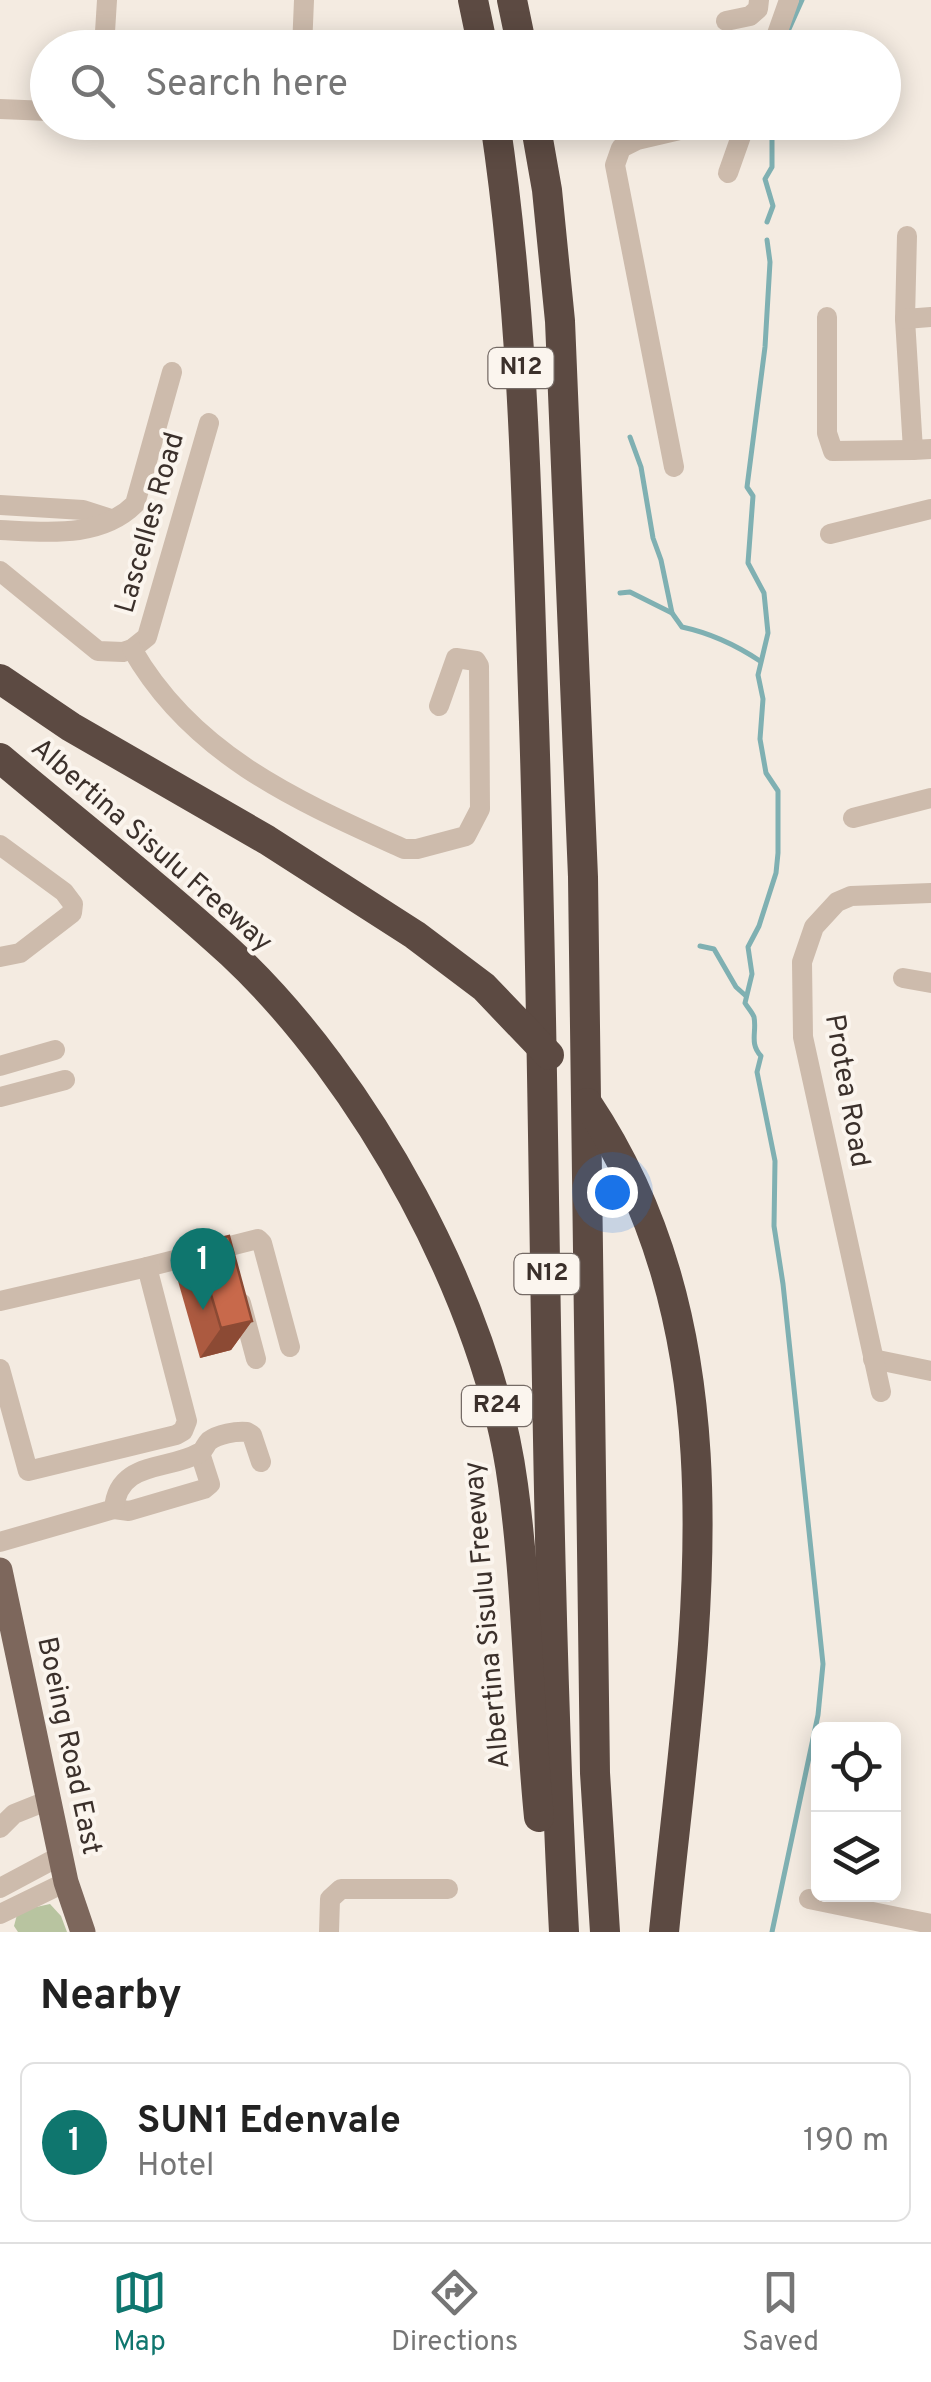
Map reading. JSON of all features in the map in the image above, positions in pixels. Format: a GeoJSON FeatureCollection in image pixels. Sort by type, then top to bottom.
{"type":"FeatureCollection","features":[{"type":"Feature","properties":{"kind":"highway"},"geometry":{"type":"LineString","coordinates":[[474,0],[480,30]]}},
{"type":"Feature","properties":{"kind":"highway"},"geometry":{"type":"LineString","coordinates":[[512,0],[518,30]]}},
{"type":"Feature","properties":{"kind":"highway","name":"N12"},"geometry":{"type":"LineString","coordinates":[[497,140],[519,322],[530,616],[540,909],[555,1767],[564,1932]]}},
{"type":"Feature","properties":{"kind":"highway","name":"N12"},"geometry":{"type":"LineString","coordinates":[[538,140],[560,321],[582,857],[595,1774],[605,1932]]}},
{"type":"Feature","properties":{"kind":"highway","name":"Albertina Sisulu Freeway"},"geometry":{"type":"LineString","coordinates":[[0,679],[71,727],[283,850],[415,936],[484,988],[548,1054],[617,1149],[649,1222],[678,1312],[693,1404],[700,1495],[692,1640],[664,1932]]}},
{"type":"Feature","properties":{"kind":"highway","name":"Albertina Sisulu Freeway"},"geometry":{"type":"LineString","coordinates":[[0,758],[246,970],[310,1041],[388,1151],[420,1207],[474,1332],[497,1406],[513,1484],[550,1932]]}},
{"type":"Feature","properties":{"kind":"main road","name":"Boeing Road East"},"geometry":{"type":"LineString","coordinates":[[0,1570],[4,1607],[60,1856],[83,1932]]}},
{"type":"Feature","properties":{"kind":"street"},"geometry":{"type":"LineString","coordinates":[[105,30],[107,0]]}},
{"type":"Feature","properties":{"kind":"street"},"geometry":{"type":"LineString","coordinates":[[303,30],[304,0]]}},
{"type":"Feature","properties":{"kind":"street"},"geometry":{"type":"LineString","coordinates":[[726,21],[750,16],[758,9],[759,0]]}},
{"type":"Feature","properties":{"kind":"street"},"geometry":{"type":"LineString","coordinates":[[778,30],[789,0]]}},
{"type":"Feature","properties":{"kind":"street"},"geometry":{"type":"LineString","coordinates":[[0,109],[30,110]]}},
{"type":"Feature","properties":{"kind":"street"},"geometry":{"type":"LineString","coordinates":[[637,140],[622,148],[615,165],[674,467]]}},
{"type":"Feature","properties":{"kind":"street"},"geometry":{"type":"LineString","coordinates":[[728,173],[740,140]]}},
{"type":"Feature","properties":{"kind":"street"},"geometry":{"type":"LineString","coordinates":[[827,317],[827,433],[833,451],[922,450],[905,318],[906,236]]}},
{"type":"Feature","properties":{"kind":"street"},"geometry":{"type":"LineString","coordinates":[[905,318],[931,317]]}},
{"type":"Feature","properties":{"kind":"street"},"geometry":{"type":"LineString","coordinates":[[0,530],[77,532],[135,504],[172,372]]}},
{"type":"Feature","properties":{"kind":"street","name":"Lascelles Road"},"geometry":{"type":"LineString","coordinates":[[0,571],[98,650],[132,650],[147,637],[208,423]]}},
{"type":"Feature","properties":{"kind":"street"},"geometry":{"type":"LineString","coordinates":[[0,505],[84,510],[111,518]]}},
{"type":"Feature","properties":{"kind":"street"},"geometry":{"type":"LineString","coordinates":[[38,532],[39,506]]}},
{"type":"Feature","properties":{"kind":"street"},"geometry":{"type":"LineString","coordinates":[[830,534],[931,509]]}},
{"type":"Feature","properties":{"kind":"street"},"geometry":{"type":"LineString","coordinates":[[132,650],[151,683],[177,712],[262,781],[404,849],[466,836],[480,809],[476,661],[456,658],[440,706]]}},
{"type":"Feature","properties":{"kind":"street"},"geometry":{"type":"LineString","coordinates":[[853,818],[931,798]]}},
{"type":"Feature","properties":{"kind":"street"},"geometry":{"type":"LineString","coordinates":[[0,844],[64,892],[73,904],[72,913],[20,953],[0,957]]}},
{"type":"Feature","properties":{"kind":"street","name":"Protea Road"},"geometry":{"type":"LineString","coordinates":[[881,1392],[802,1037],[802,962],[814,927],[837,902],[851,896],[931,893]]}},
{"type":"Feature","properties":{"kind":"street"},"geometry":{"type":"LineString","coordinates":[[903,978],[931,983]]}},
{"type":"Feature","properties":{"kind":"street"},"geometry":{"type":"LineString","coordinates":[[0,1066],[54,1050]]}},
{"type":"Feature","properties":{"kind":"street"},"geometry":{"type":"LineString","coordinates":[[0,1097],[65,1080]]}},
{"type":"Feature","properties":{"kind":"street"},"geometry":{"type":"LineString","coordinates":[[232,1265],[252,1239],[262,1243],[290,1346]]}},
{"type":"Feature","properties":{"kind":"street"},"geometry":{"type":"LineString","coordinates":[[0,1302],[147,1267],[232,1265]]}},
{"type":"Feature","properties":{"kind":"street"},"geometry":{"type":"LineString","coordinates":[[232,1265],[256,1359]]}},
{"type":"Feature","properties":{"kind":"street"},"geometry":{"type":"LineString","coordinates":[[0,1369],[28,1471],[183,1431],[187,1421],[147,1267]]}},
{"type":"Feature","properties":{"kind":"street"},"geometry":{"type":"LineString","coordinates":[[873,1359],[931,1372]]}},
{"type":"Feature","properties":{"kind":"street"},"geometry":{"type":"LineString","coordinates":[[114,1509],[115,1495],[124,1482],[146,1470],[200,1454],[214,1438],[241,1431],[252,1435],[261,1462]]}},
{"type":"Feature","properties":{"kind":"street"},"geometry":{"type":"LineString","coordinates":[[0,1542],[114,1509],[129,1511],[204,1489],[210,1478],[200,1454]]}},
{"type":"Feature","properties":{"kind":"street"},"geometry":{"type":"LineString","coordinates":[[0,1828],[14,1814],[49,1800]]}},
{"type":"Feature","properties":{"kind":"street"},"geometry":{"type":"LineString","coordinates":[[0,1888],[60,1856]]}},
{"type":"Feature","properties":{"kind":"street"},"geometry":{"type":"LineString","coordinates":[[3,1917],[66,1882]]}},
{"type":"Feature","properties":{"kind":"street"},"geometry":{"type":"LineString","coordinates":[[329,1932],[330,1900],[341,1890],[448,1889]]}},
{"type":"Feature","properties":{"kind":"street"},"geometry":{"type":"LineString","coordinates":[[809,1899],[931,1924]]}},
{"type":"Feature","properties":{"kind":"green space"},"geometry":{"type":"Polygon","coordinates":[[[50,1904],[61,1916],[67,1932],[18,1932],[14,1926],[18,1911],[50,1904]]]}},
{"type":"Feature","properties":{"kind":"building"},"geometry":{"type":"Polygon","coordinates":[[[229,1236],[252,1321],[221,1328],[196,1244],[229,1236]]]}},
{"type":"Feature","properties":{"kind":"waterway"},"geometry":{"type":"LineString","coordinates":[[789,29],[802,0]]}},
{"type":"Feature","properties":{"kind":"waterway"},"geometry":{"type":"LineString","coordinates":[[767,222],[773,206],[765,179],[772,167],[772,140]]}},
{"type":"Feature","properties":{"kind":"waterway"},"geometry":{"type":"LineString","coordinates":[[767,240],[770,262],[765,347],[747,487],[753,496],[748,563],[764,593],[768,633],[758,675],[763,699],[760,739],[766,773],[778,791],[778,853],[776,873],[748,947],[752,974],[745,1003],[754,1017],[754,1042],[761,1056],[757,1072],[775,1161],[774,1226],[823,1664],[818,1715],[772,1932]]}},
{"type":"Feature","properties":{"kind":"waterway"},"geometry":{"type":"LineString","coordinates":[[630,437],[641,467],[653,538],[672,613],[682,627],[722,640],[760,661]]}},
{"type":"Feature","properties":{"kind":"waterway"},"geometry":{"type":"LineString","coordinates":[[620,593],[630,592],[672,613]]}},
{"type":"Feature","properties":{"kind":"waterway"},"geometry":{"type":"LineString","coordinates":[[700,946],[714,949],[736,987],[746,996]]}},
{"type":"Feature","properties":{"kind":"place","name":"SUN1 Edenvale"},"geometry":{"type":"Point","coordinates":[203,1310]}}]}
